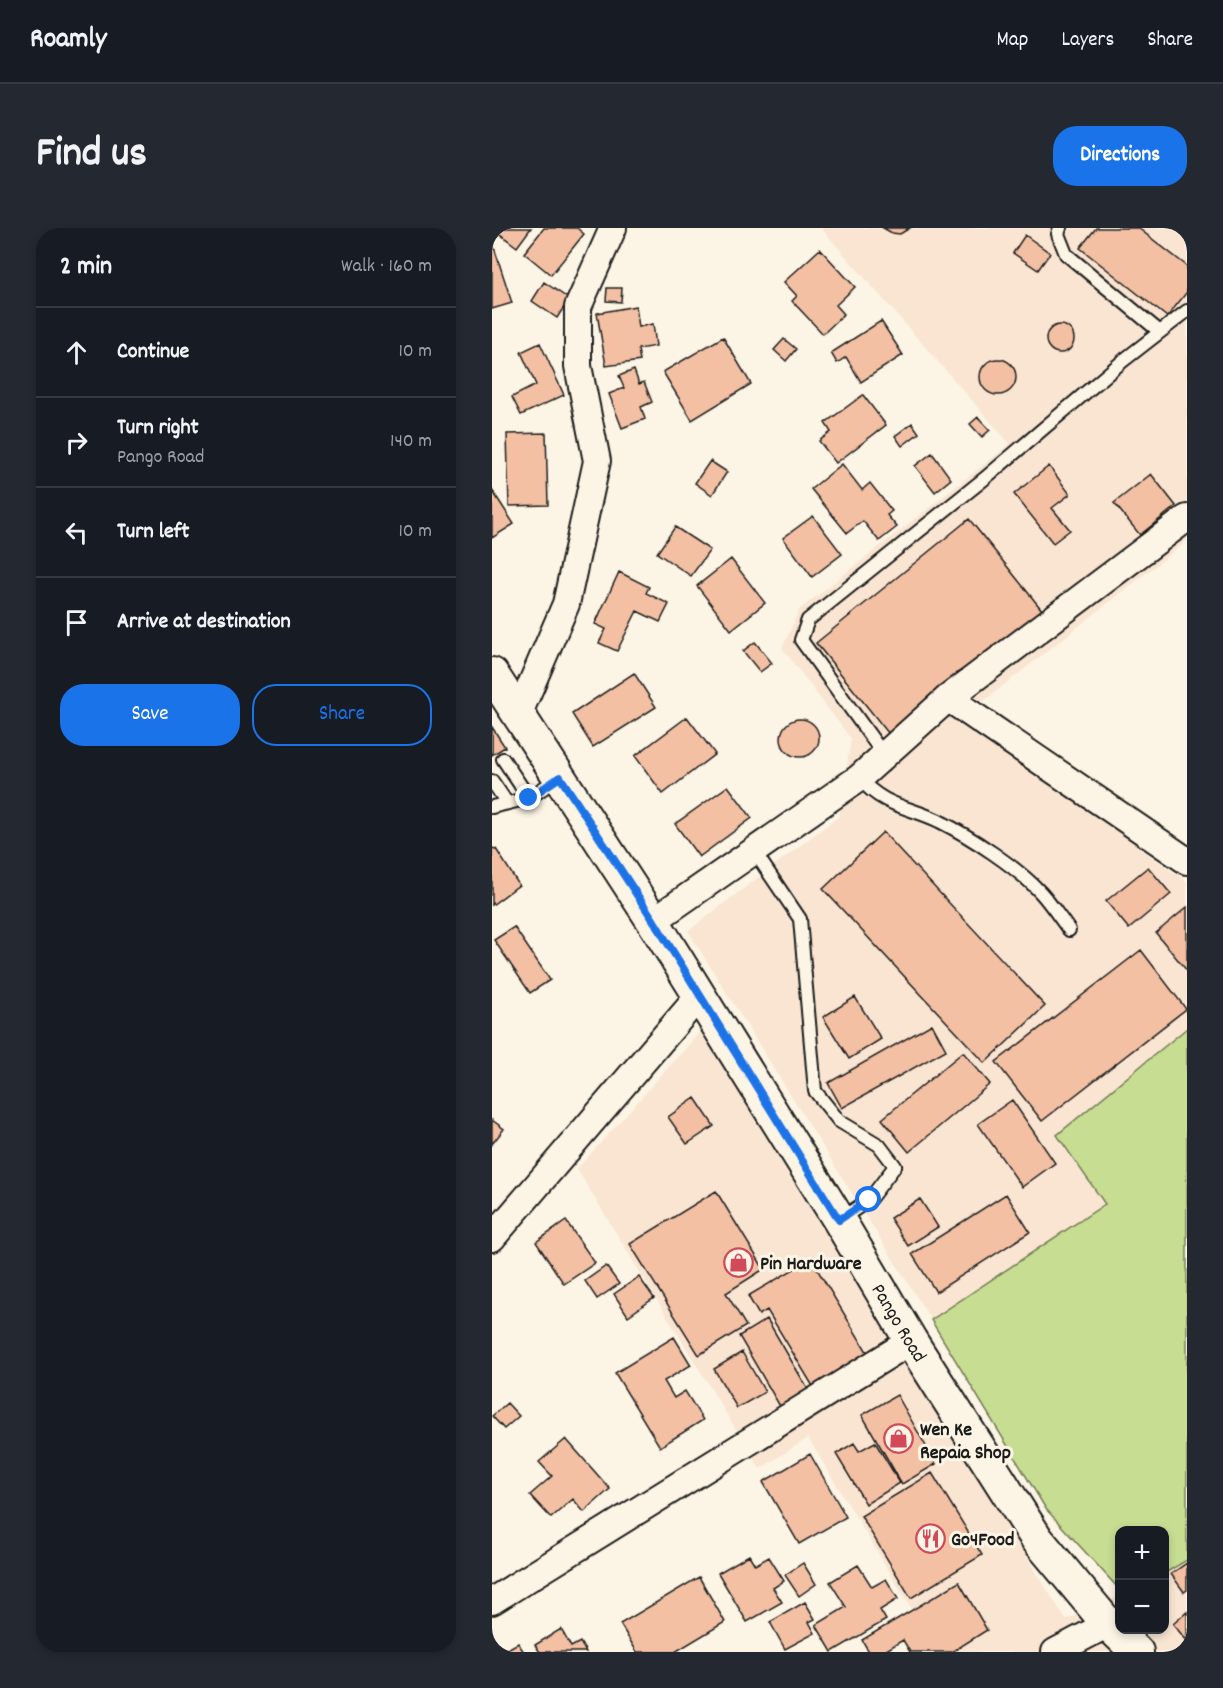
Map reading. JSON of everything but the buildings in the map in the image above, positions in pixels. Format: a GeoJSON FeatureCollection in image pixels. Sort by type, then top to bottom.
{"type":"FeatureCollection","features":[{"type":"Feature","properties":{"kind":"street"},"geometry":{"type":"LineString","coordinates":[[519,712],[566,604],[597,461],[578,366],[578,308],[613,228]]}},
{"type":"Feature","properties":{"kind":"street"},"geometry":{"type":"LineString","coordinates":[[654,921],[859,778],[948,698],[1187,518]]}},
{"type":"Feature","properties":{"kind":"street","name":"Pango Road"},"geometry":{"type":"LineString","coordinates":[[492,674],[654,921],[911,1341],[1037,1539],[1108,1624],[1137,1652]]}},
{"type":"Feature","properties":{"kind":"street"},"geometry":{"type":"LineString","coordinates":[[948,698],[1187,861]]}},
{"type":"Feature","properties":{"kind":"street"},"geometry":{"type":"LineString","coordinates":[[492,1238],[700,995]]}},
{"type":"Feature","properties":{"kind":"street"},"geometry":{"type":"LineString","coordinates":[[492,1601],[911,1341]]}},
{"type":"Feature","properties":{"kind":"street"},"geometry":{"type":"LineString","coordinates":[[1055,1652],[1108,1624]]}},
{"type":"Feature","properties":{"kind":"lane"},"geometry":{"type":"LineString","coordinates":[[1060,228],[1058,234],[1066,254],[1160,332]]}},
{"type":"Feature","properties":{"kind":"lane"},"geometry":{"type":"LineString","coordinates":[[884,755],[801,640],[808,620],[984,479],[1124,360],[1187,311]]}},
{"type":"Feature","properties":{"kind":"lane"},"geometry":{"type":"LineString","coordinates":[[503,759],[529,798]]}},
{"type":"Feature","properties":{"kind":"lane"},"geometry":{"type":"LineString","coordinates":[[492,807],[529,798],[560,777]]}},
{"type":"Feature","properties":{"kind":"lane"},"geometry":{"type":"LineString","coordinates":[[859,778],[868,789],[891,804],[938,821],[1006,862],[1041,892],[1069,930]]}},
{"type":"Feature","properties":{"kind":"lane"},"geometry":{"type":"LineString","coordinates":[[492,781],[507,803]]}},
{"type":"Feature","properties":{"kind":"lane"},"geometry":{"type":"LineString","coordinates":[[754,851],[800,919],[815,1091],[839,1121],[879,1145],[895,1166],[869,1200],[839,1220]]}},
{"type":"Feature","properties":{"kind":"shaded area"},"geometry":{"type":"Polygon","coordinates":[[[821,228],[1187,228],[1187,541],[961,719],[1187,882],[1187,1028],[1057,1135],[1106,1204],[931,1320],[688,931],[839,816],[851,739],[782,648],[800,609],[1010,444],[821,228]]]}},
{"type":"Feature","properties":{"kind":"shaded area"},"geometry":{"type":"Polygon","coordinates":[[[701,1031],[1066,1620],[1115,1598],[1115,1634],[1169,1634],[1169,1571],[1187,1560],[1187,1652],[938,1652],[808,1438],[760,1469],[577,1169],[701,1031]]]}},
{"type":"Feature","properties":{"kind":"green space"},"geometry":{"type":"Polygon","coordinates":[[[1187,1028],[1187,1560],[1169,1571],[1169,1526],[1115,1526],[1115,1585],[1046,1509],[931,1320],[1105,1204],[1057,1135],[1187,1028]]]}},
{"type":"Feature","properties":{"kind":"place","name":"Pin Hardware"},"geometry":{"type":"Point","coordinates":[739,1262]}},
{"type":"Feature","properties":{"kind":"place","name":"Wen Ke Repaia Shop"},"geometry":{"type":"Point","coordinates":[899,1439]}},
{"type":"Feature","properties":{"kind":"place","name":"Go4Food"},"geometry":{"type":"Point","coordinates":[930,1538]}},
{"type":"Feature","properties":{"kind":"route"},"geometry":{"type":"LineString","coordinates":[[529,798],[560,777],[654,921],[839,1220],[869,1200]]}}]}
